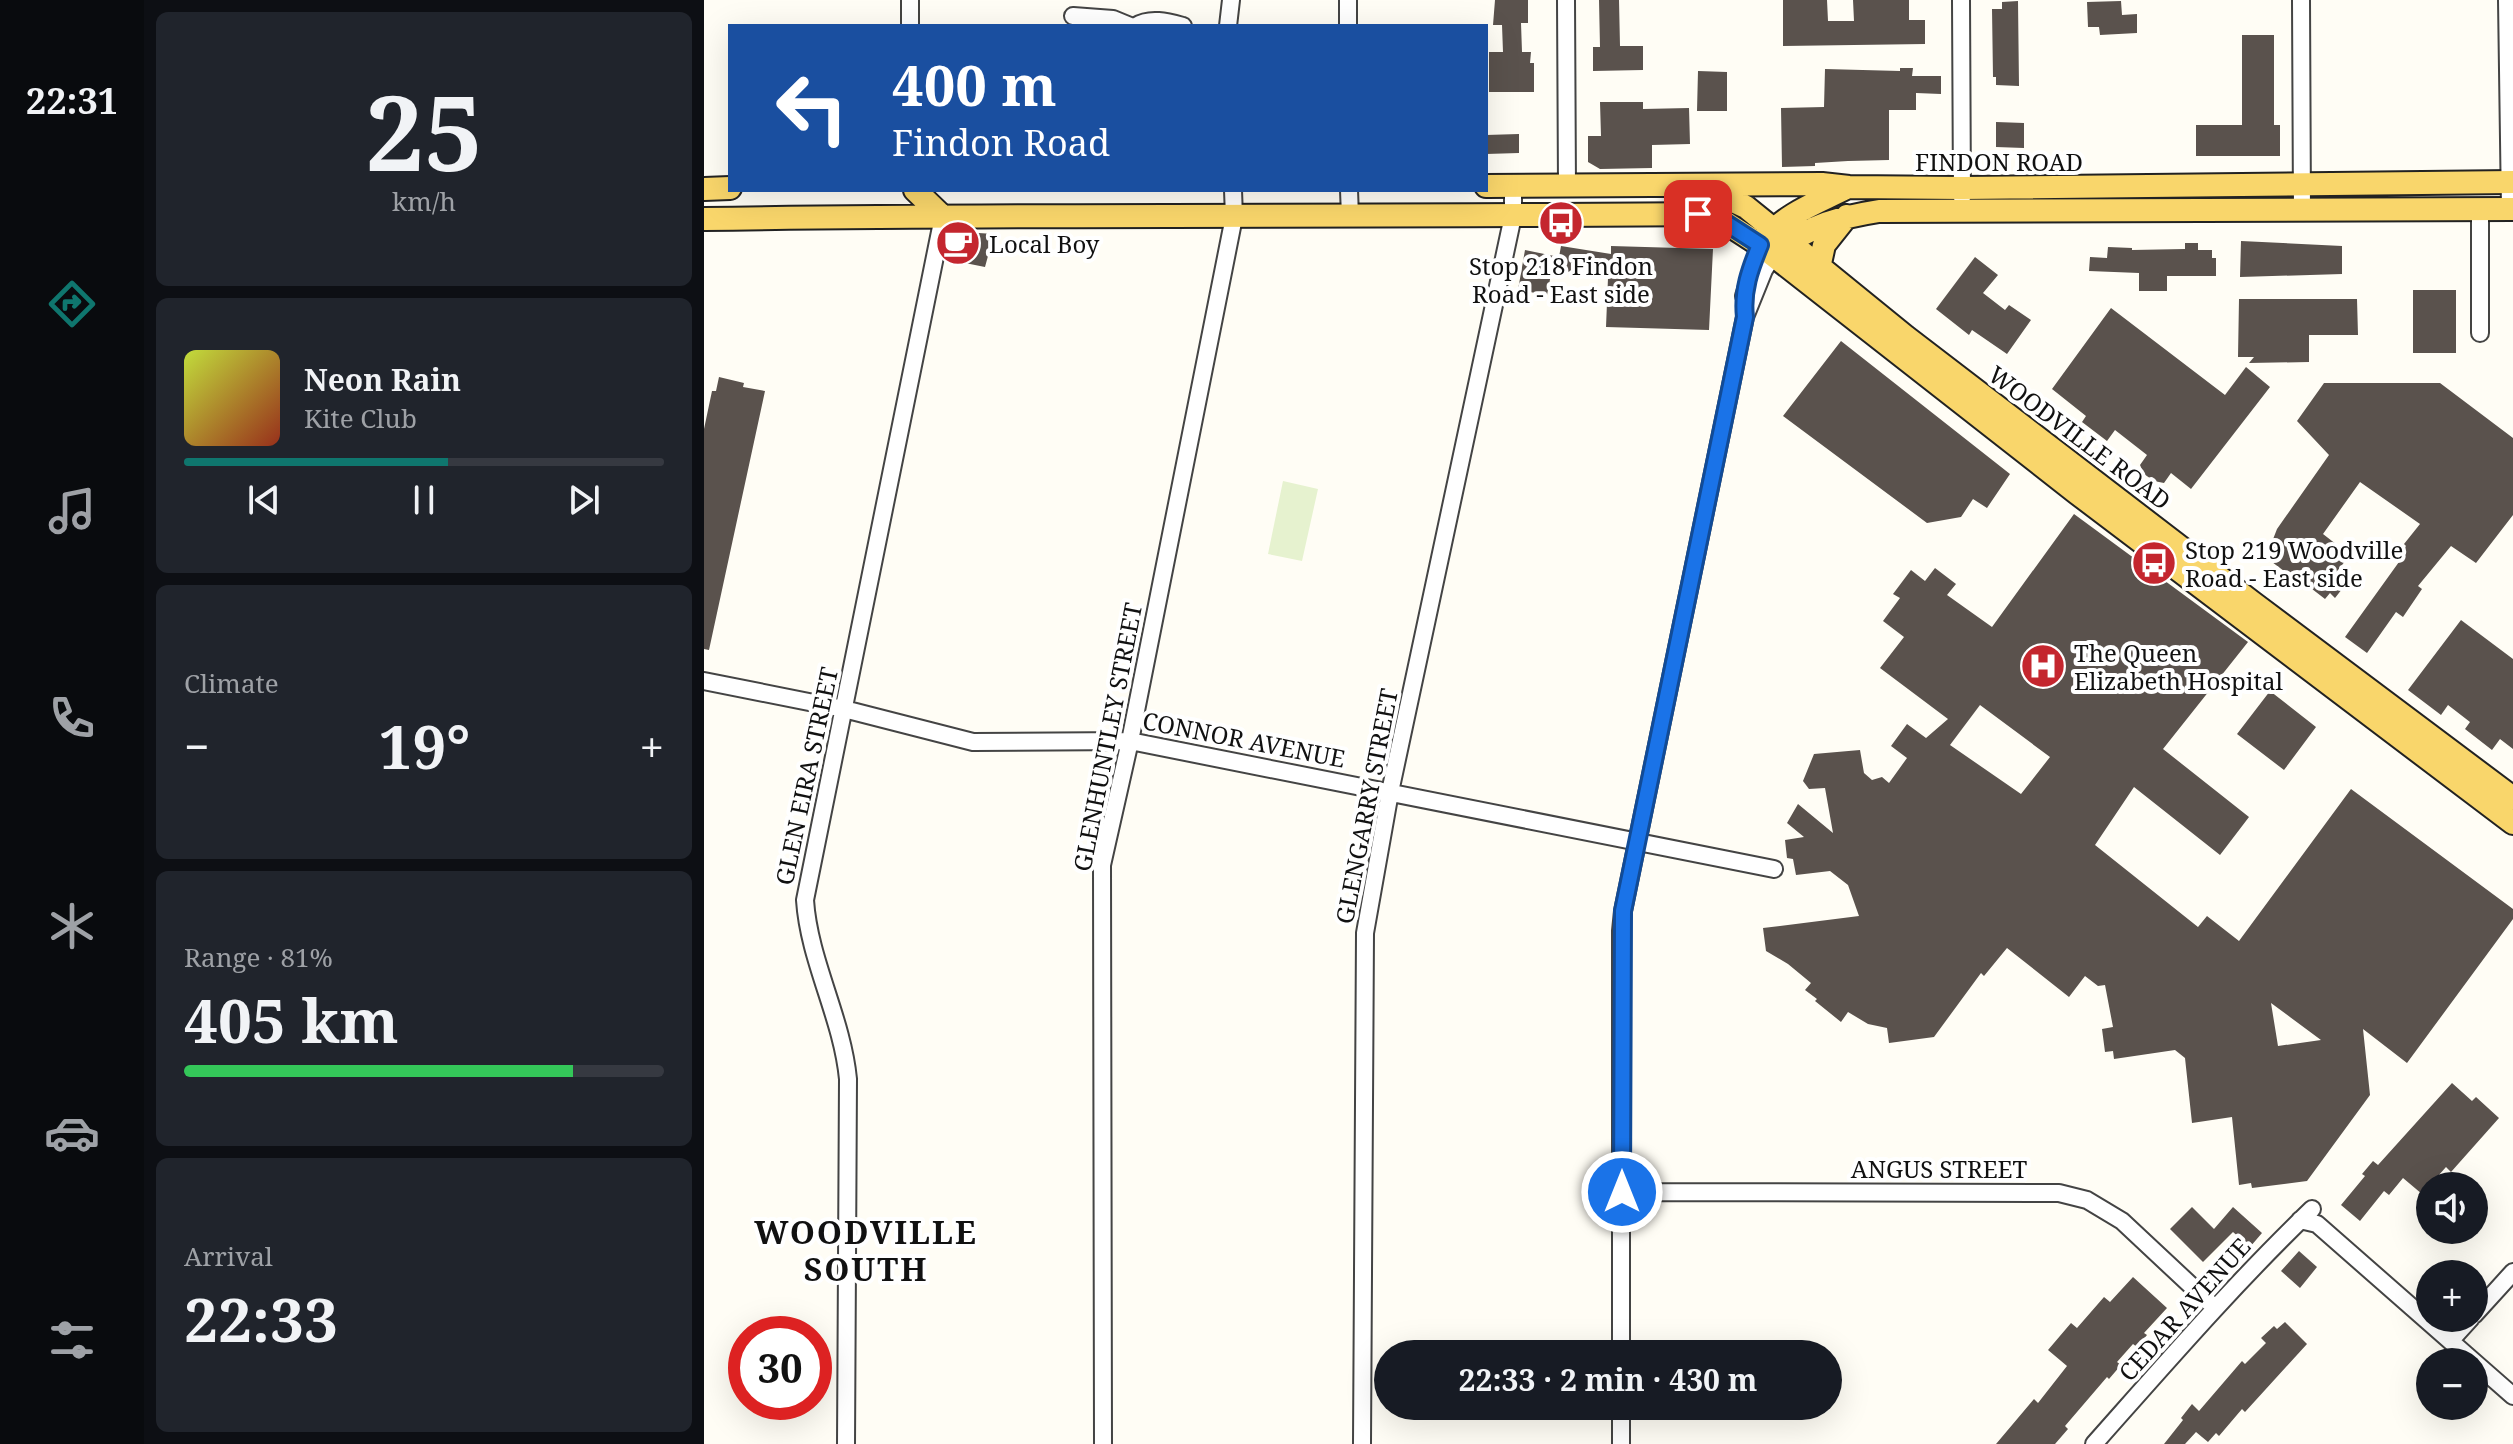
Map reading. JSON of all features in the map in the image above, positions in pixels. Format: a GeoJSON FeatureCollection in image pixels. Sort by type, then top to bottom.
{"type":"FeatureCollection","features":[{"type":"Feature","properties":{"kind":"main road","name":"FINDON ROAD"},"geometry":{"type":"LineString","coordinates":[[1774,243],[1847,216],[1962,199],[2302,183],[2512,182]]}},
{"type":"Feature","properties":{"kind":"main road","name":"FINDON ROAD"},"geometry":{"type":"LineString","coordinates":[[1488,186],[1822,184],[1962,199],[2302,211],[2512,209]]}},
{"type":"Feature","properties":{"kind":"main road","name":"WOODVILLE ROAD"},"geometry":{"type":"LineString","coordinates":[[1688,185],[1746,207],[1774,243],[2077,493],[2513,823]]}},
{"type":"Feature","properties":{"kind":"main road"},"geometry":{"type":"LineString","coordinates":[[704,219],[1698,214],[1774,243],[1793,213],[1849,187]]}},
{"type":"Feature","properties":{"kind":"main road"},"geometry":{"type":"LineString","coordinates":[[704,189],[728,188]]}},
{"type":"Feature","properties":{"kind":"main road"},"geometry":{"type":"LineString","coordinates":[[917,192],[943,217]]}},
{"type":"Feature","properties":{"kind":"main road"},"geometry":{"type":"LineString","coordinates":[[1819,268],[1824,245],[1847,216]]}},
{"type":"Feature","properties":{"kind":"main road","name":"WOODVILLE ROAD"},"geometry":{"type":"LineString","coordinates":[[1774,243],[1819,268],[2278,623],[2513,798]]}},
{"type":"Feature","properties":{"kind":"street"},"geometry":{"type":"LineString","coordinates":[[910,0],[910,24]]}},
{"type":"Feature","properties":{"kind":"street"},"geometry":{"type":"LineString","coordinates":[[1228,24],[1231,0]]}},
{"type":"Feature","properties":{"kind":"street"},"geometry":{"type":"LineString","coordinates":[[1348,0],[1348,24]]}},
{"type":"Feature","properties":{"kind":"street"},"geometry":{"type":"LineString","coordinates":[[1566,0],[1567,187]]}},
{"type":"Feature","properties":{"kind":"street"},"geometry":{"type":"LineString","coordinates":[[1961,0],[1962,199]]}},
{"type":"Feature","properties":{"kind":"street"},"geometry":{"type":"LineString","coordinates":[[2301,0],[2302,211]]}},
{"type":"Feature","properties":{"kind":"street"},"geometry":{"type":"LineString","coordinates":[[2507,0],[2512,209]]}},
{"type":"Feature","properties":{"kind":"street"},"geometry":{"type":"LineString","coordinates":[[1073,16],[1113,19],[1127,24]]}},
{"type":"Feature","properties":{"kind":"street"},"geometry":{"type":"LineString","coordinates":[[1139,24],[1147,21],[1169,24]]}},
{"type":"Feature","properties":{"kind":"street","name":"GLENGARRY STREET"},"geometry":{"type":"LineString","coordinates":[[1362,1444],[1365,933],[1390,792],[1513,216],[1513,187]]}},
{"type":"Feature","properties":{"kind":"street","name":"GLENHUNTLEY STREET"},"geometry":{"type":"LineString","coordinates":[[1103,1444],[1102,865],[1130,741],[1234,217],[1233,192]]}},
{"type":"Feature","properties":{"kind":"street"},"geometry":{"type":"LineString","coordinates":[[1349,192],[1350,216]]}},
{"type":"Feature","properties":{"kind":"street"},"geometry":{"type":"LineString","coordinates":[[2480,210],[2480,333]]}},
{"type":"Feature","properties":{"kind":"street","name":"GLEN EIRA STREET"},"geometry":{"type":"LineString","coordinates":[[846,1444],[848,1079],[845,1050],[806,925],[805,900],[943,217]]}},
{"type":"Feature","properties":{"kind":"street"},"geometry":{"type":"LineString","coordinates":[[1621,1340],[1623,911],[1745,317],[1743,299],[1750,269],[1774,243]]}},
{"type":"Feature","properties":{"kind":"street","name":"CONNOR AVENUE"},"geometry":{"type":"LineString","coordinates":[[704,681],[844,709],[973,742],[1130,741],[1774,869]]}},
{"type":"Feature","properties":{"kind":"street","name":"ANGUS STREET"},"geometry":{"type":"LineString","coordinates":[[1622,1192],[2059,1193],[2087,1200],[2122,1221],[2215,1308]]}},
{"type":"Feature","properties":{"kind":"street","name":"CEDAR AVENUE"},"geometry":{"type":"LineString","coordinates":[[2094,1444],[2215,1308],[2306,1214],[2451,1340]]}},
{"type":"Feature","properties":{"kind":"street"},"geometry":{"type":"LineString","coordinates":[[2488,1300],[2513,1272]]}},
{"type":"Feature","properties":{"kind":"street"},"geometry":{"type":"LineString","coordinates":[[2458,1332],[2451,1340],[2513,1396]]}},
{"type":"Feature","properties":{"kind":"street"},"geometry":{"type":"LineString","coordinates":[[1621,1420],[1621,1444]]}},
{"type":"Feature","properties":{"kind":"green space"},"geometry":{"type":"Polygon","coordinates":[[[1283,481],[1318,489],[1302,561],[1268,554],[1283,481]]]}},
{"type":"Feature","properties":{"kind":"building"},"geometry":{"type":"Polygon","coordinates":[[[1495,0],[1528,0],[1528,23],[1521,23],[1522,52],[1531,52],[1534,92],[1489,92],[1489,52],[1503,52],[1502,25],[1493,25],[1495,0]]]}},
{"type":"Feature","properties":{"kind":"building"},"geometry":{"type":"Polygon","coordinates":[[[1599,0],[1619,0],[1620,46],[1643,46],[1643,70],[1593,71],[1593,47],[1600,47],[1599,0]]]}},
{"type":"Feature","properties":{"kind":"building"},"geometry":{"type":"Polygon","coordinates":[[[1783,0],[1827,0],[1828,21],[1854,21],[1853,0],[1909,0],[1909,20],[1925,20],[1925,44],[1783,46],[1783,0]]]}},
{"type":"Feature","properties":{"kind":"building"},"geometry":{"type":"Polygon","coordinates":[[[2018,1],[2019,86],[1996,85],[1996,77],[1993,77],[1992,9],[2002,9],[2002,2],[2018,1]]]}},
{"type":"Feature","properties":{"kind":"building"},"geometry":{"type":"Polygon","coordinates":[[[2121,1],[2122,15],[2137,14],[2137,33],[2100,35],[2099,27],[2088,27],[2087,2],[2121,1]]]}},
{"type":"Feature","properties":{"kind":"building"},"geometry":{"type":"Polygon","coordinates":[[[2242,35],[2274,35],[2274,125],[2280,125],[2280,156],[2196,156],[2196,125],[2242,125],[2242,35]]]}},
{"type":"Feature","properties":{"kind":"building"},"geometry":{"type":"Polygon","coordinates":[[[1900,68],[1913,68],[1912,76],[1941,76],[1941,94],[1916,93],[1916,110],[1889,110],[1889,160],[1782,167],[1781,108],[1824,107],[1825,69],[1900,71],[1900,68]]]}},
{"type":"Feature","properties":{"kind":"building"},"geometry":{"type":"Polygon","coordinates":[[[1698,71],[1727,72],[1727,111],[1697,111],[1698,71]]]}},
{"type":"Feature","properties":{"kind":"building"},"geometry":{"type":"Polygon","coordinates":[[[1600,102],[1643,102],[1643,109],[1689,108],[1690,144],[1652,145],[1652,168],[1600,169],[1588,162],[1588,136],[1601,136],[1600,102]]]}},
{"type":"Feature","properties":{"kind":"building"},"geometry":{"type":"Polygon","coordinates":[[[1996,122],[2024,123],[2024,148],[1996,147],[1996,122]]]}},
{"type":"Feature","properties":{"kind":"building"},"geometry":{"type":"Polygon","coordinates":[[[1519,134],[1519,153],[1488,154],[1488,135],[1519,134]]]}},
{"type":"Feature","properties":{"kind":"building"},"geometry":{"type":"Polygon","coordinates":[[[963,232],[994,234],[985,267],[950,260],[953,242],[963,232]]]}},
{"type":"Feature","properties":{"kind":"building"},"geometry":{"type":"Polygon","coordinates":[[[2241,241],[2342,246],[2342,274],[2240,277],[2241,241]]]}},
{"type":"Feature","properties":{"kind":"building"},"geometry":{"type":"Polygon","coordinates":[[[2185,243],[2198,243],[2198,250],[2212,250],[2212,258],[2216,258],[2216,276],[2167,276],[2167,291],[2139,291],[2139,273],[2089,271],[2090,257],[2107,258],[2108,247],[2185,249],[2185,243]]]}},
{"type":"Feature","properties":{"kind":"building"},"geometry":{"type":"Polygon","coordinates":[[[1561,246],[1611,254],[1611,246],[1713,249],[1709,330],[1606,327],[1608,278],[1552,269],[1547,295],[1518,290],[1525,250],[1559,257],[1561,246]]]}},
{"type":"Feature","properties":{"kind":"building"},"geometry":{"type":"Polygon","coordinates":[[[1975,257],[1998,275],[1983,293],[2005,310],[2009,305],[2031,320],[2007,354],[1972,330],[1969,335],[1936,309],[1975,257]]]}},
{"type":"Feature","properties":{"kind":"building"},"geometry":{"type":"Polygon","coordinates":[[[2413,290],[2456,290],[2456,353],[2413,353],[2413,290]]]}},
{"type":"Feature","properties":{"kind":"building"},"geometry":{"type":"Polygon","coordinates":[[[2239,299],[2357,299],[2358,335],[2309,335],[2309,362],[2249,363],[2254,357],[2238,357],[2239,299]]]}},
{"type":"Feature","properties":{"kind":"building"},"geometry":{"type":"Polygon","coordinates":[[[2111,308],[2225,395],[2246,367],[2270,387],[2191,489],[2171,473],[2164,483],[2144,474],[2140,465],[2147,455],[2115,430],[2107,441],[2082,422],[2086,416],[2052,389],[2111,308]]]}},
{"type":"Feature","properties":{"kind":"building"},"geometry":{"type":"Polygon","coordinates":[[[1841,341],[2010,474],[1987,508],[1973,499],[1961,517],[1927,523],[1783,416],[1841,341]]]}},
{"type":"Feature","properties":{"kind":"building"},"geometry":{"type":"Polygon","coordinates":[[[719,377],[744,383],[743,387],[765,391],[709,650],[704,649],[704,429],[712,391],[716,391],[719,377]]]}},
{"type":"Feature","properties":{"kind":"building"},"geometry":{"type":"Polygon","coordinates":[[[2324,383],[2440,383],[2513,438],[2513,515],[2476,563],[2451,546],[2418,586],[2422,589],[2403,617],[2396,612],[2367,653],[2345,637],[2404,555],[2401,553],[2406,546],[2404,544],[2420,524],[2360,482],[2323,534],[2350,555],[2334,575],[2346,584],[2335,598],[2330,593],[2325,599],[2268,559],[2275,549],[2270,547],[2277,529],[2329,455],[2297,421],[2324,383]]]}},
{"type":"Feature","properties":{"kind":"building"},"geometry":{"type":"Polygon","coordinates":[[[2074,514],[2248,642],[2163,749],[2249,817],[2220,855],[2134,787],[2095,845],[2198,927],[2207,916],[2239,941],[2351,789],[2513,909],[2513,919],[2407,1063],[2363,1029],[2370,1095],[2307,1181],[2252,1188],[2251,1183],[2239,1185],[2232,1117],[2192,1123],[2185,1058],[2175,1050],[2114,1059],[2113,1051],[2105,1052],[2102,1029],[2113,1027],[2105,985],[2098,986],[2085,976],[2069,997],[2007,948],[1984,976],[1981,973],[1934,1037],[1889,1043],[1887,1028],[1868,1024],[1848,1012],[1841,1022],[1805,990],[1811,983],[1766,951],[1763,928],[1859,916],[1848,885],[1830,871],[1796,875],[1793,859],[1787,858],[1785,840],[1804,837],[1787,823],[1798,804],[1833,833],[1825,788],[1809,789],[1803,781],[1814,754],[1860,750],[1864,773],[1872,780],[1882,777],[1889,783],[1907,758],[1891,746],[1907,724],[1926,738],[1948,719],[1880,668],[1904,637],[1883,621],[1900,598],[1893,594],[1911,570],[1925,581],[1935,568],[1956,584],[1947,595],[1992,627],[2074,514]],[[1980,705],[1950,745],[2021,794],[2050,757],[1980,705]],[[2271,1003],[2278,1046],[2321,1040],[2271,1003]]]}},
{"type":"Feature","properties":{"kind":"building"},"geometry":{"type":"Polygon","coordinates":[[[2461,620],[2513,659],[2513,749],[2500,739],[2492,750],[2465,729],[2470,722],[2448,705],[2441,715],[2408,690],[2461,620]]]}},
{"type":"Feature","properties":{"kind":"building"},"geometry":{"type":"Polygon","coordinates":[[[2270,691],[2316,727],[2284,770],[2237,734],[2270,691]]]}},
{"type":"Feature","properties":{"kind":"building"},"geometry":{"type":"Polygon","coordinates":[[[2452,1083],[2472,1101],[2476,1097],[2499,1118],[2451,1172],[2446,1167],[2442,1172],[2416,1172],[2416,1189],[2403,1178],[2389,1195],[2384,1191],[2360,1221],[2341,1205],[2373,1161],[2378,1165],[2452,1083]]]}},
{"type":"Feature","properties":{"kind":"building"},"geometry":{"type":"Polygon","coordinates":[[[2192,1207],[2214,1229],[2233,1207],[2262,1233],[2250,1247],[2233,1232],[2203,1262],[2170,1229],[2192,1207]]]}},
{"type":"Feature","properties":{"kind":"building"},"geometry":{"type":"Polygon","coordinates":[[[2299,1251],[2317,1267],[2300,1288],[2281,1271],[2299,1251]]]}},
{"type":"Feature","properties":{"kind":"building"},"geometry":{"type":"Polygon","coordinates":[[[2133,1277],[2167,1308],[2144,1333],[2147,1335],[2137,1347],[2133,1344],[2117,1362],[2121,1365],[2065,1426],[2068,1429],[2055,1444],[1996,1444],[2034,1399],[2038,1403],[2067,1366],[2048,1350],[2071,1323],[2077,1328],[2104,1297],[2110,1302],[2133,1277]]]}},
{"type":"Feature","properties":{"kind":"building"},"geometry":{"type":"Polygon","coordinates":[[[2285,1322],[2307,1344],[2245,1412],[2242,1409],[2219,1436],[2216,1433],[2208,1442],[2196,1432],[2185,1444],[2164,1444],[2192,1404],[2199,1411],[2242,1361],[2245,1364],[2266,1343],[2261,1338],[2274,1326],[2277,1329],[2285,1322]]]}},
{"type":"Feature","properties":{"kind":"place","name":"Stop 218 Findon Road - East side"},"geometry":{"type":"Point","coordinates":[1561,223]}},
{"type":"Feature","properties":{"kind":"place","name":"Local Boy"},"geometry":{"type":"Point","coordinates":[958,243]}},
{"type":"Feature","properties":{"kind":"place","name":"Stop 219 Woodville Road - East side"},"geometry":{"type":"Point","coordinates":[2154,563]}},
{"type":"Feature","properties":{"kind":"place","name":"The Queen Elizabeth Hospital"},"geometry":{"type":"Point","coordinates":[2043,666]}},
{"type":"Feature","properties":{"kind":"district","name":"WOODVILLE SOUTH"},"geometry":{"type":"Point","coordinates":[866,1250]}},
{"type":"Feature","properties":{"kind":"route"},"geometry":{"type":"LineString","coordinates":[[1622,1192],[1623,911],[1745,317],[1743,299],[1760,245],[1723,221],[1698,214]]}}]}
